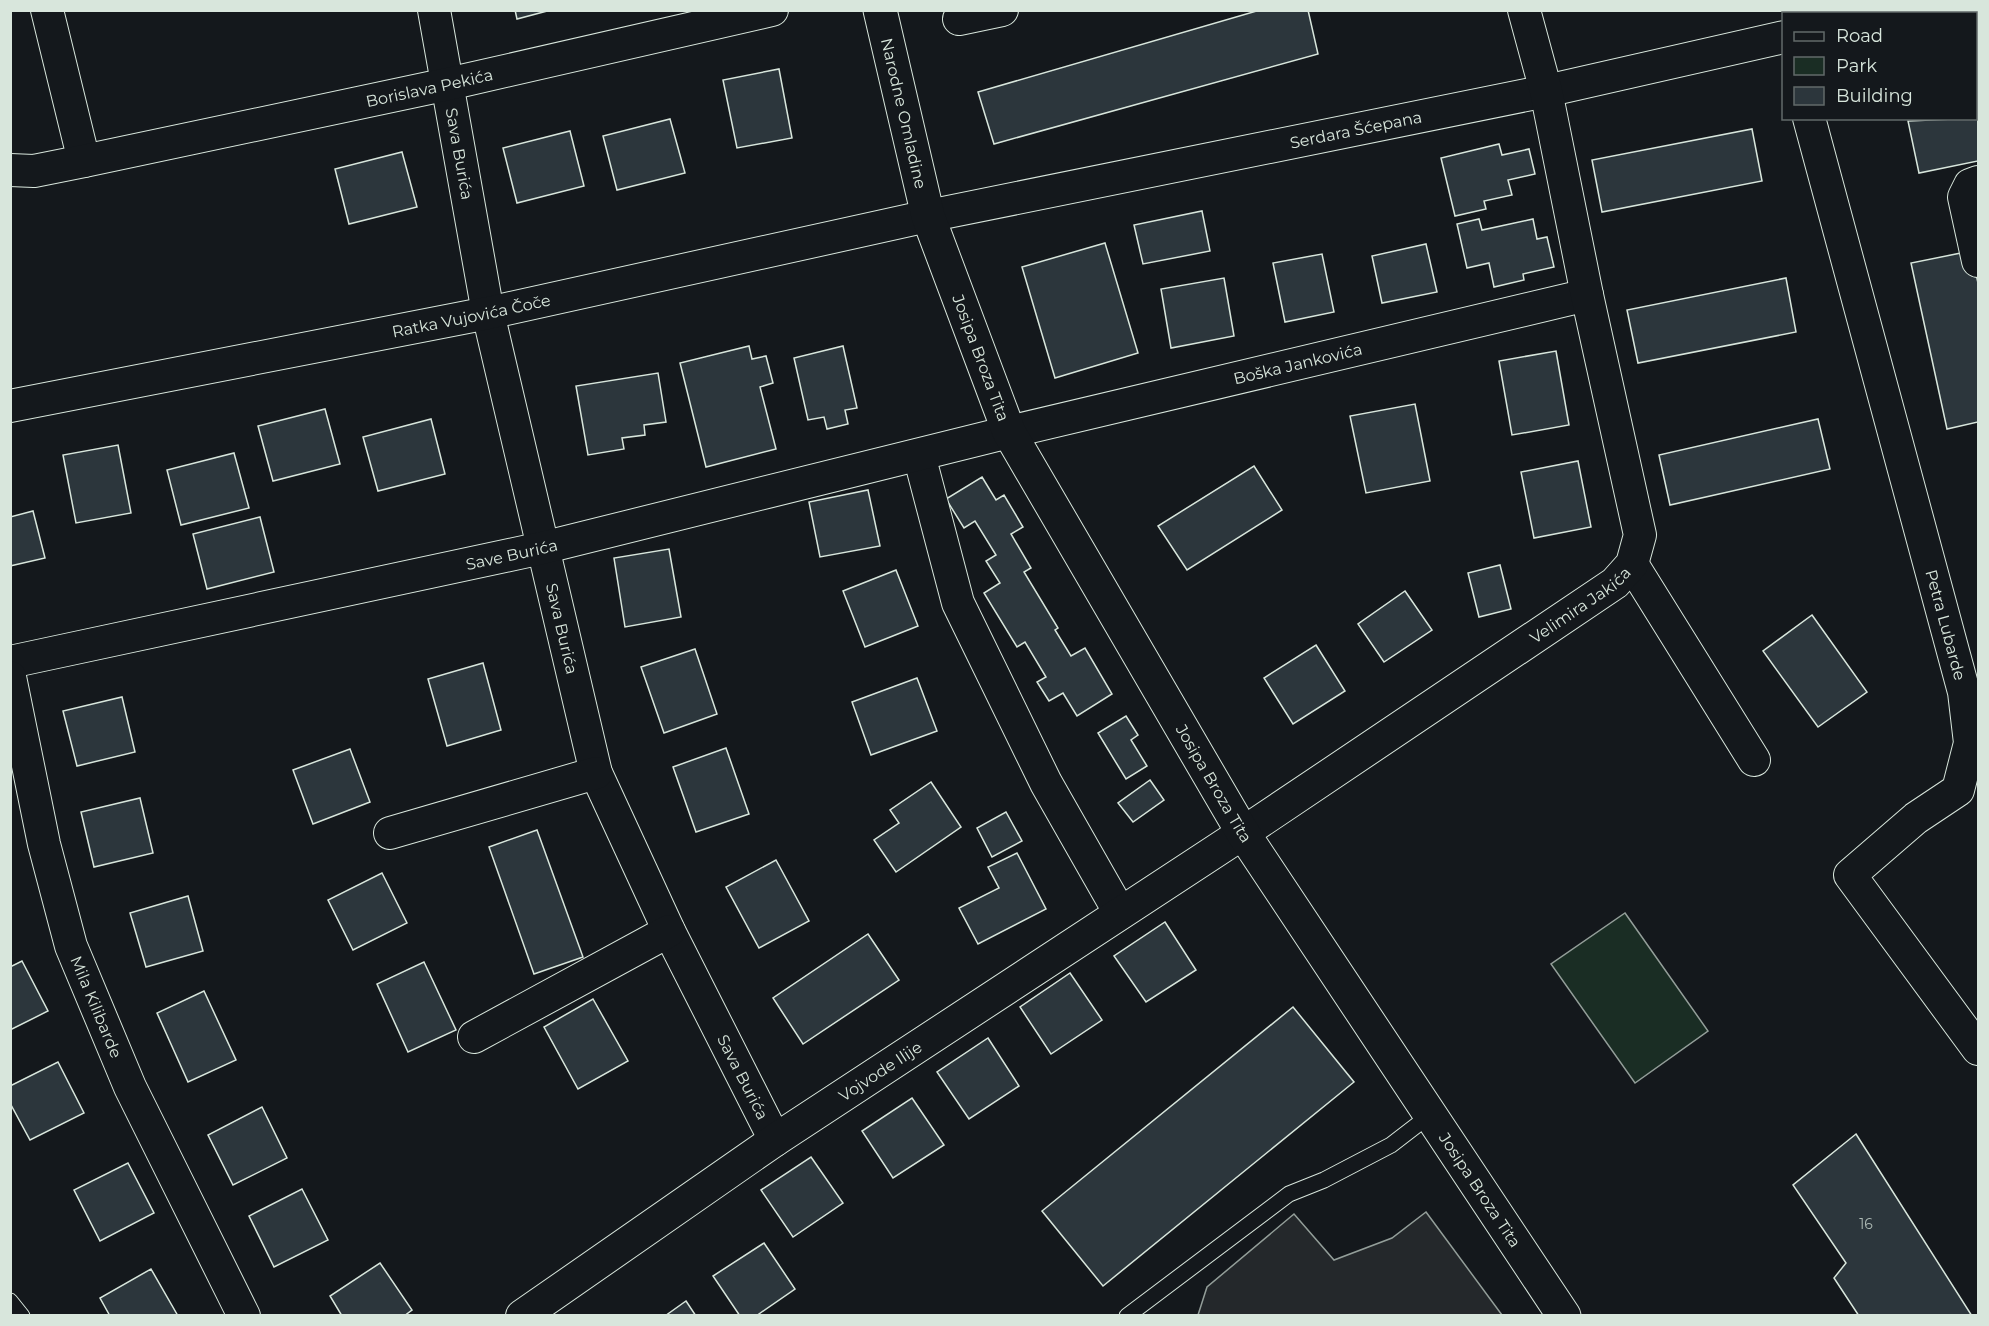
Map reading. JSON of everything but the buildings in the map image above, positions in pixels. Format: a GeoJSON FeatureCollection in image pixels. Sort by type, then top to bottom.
{"type":"FeatureCollection","features":[{"type":"Feature","properties":{"kind":"street"},"geometry":{"type":"LineString","coordinates":[[47,10],[84,160]]}},
{"type":"Feature","properties":{"kind":"street","name":"Sava Burića"},"geometry":{"type":"LineString","coordinates":[[434,10],[488,313],[596,773],[669,931],[775,1140]]}},
{"type":"Feature","properties":{"kind":"street","name":"Borislava Pekića"},"geometry":{"type":"LineString","coordinates":[[10,170],[34,171],[448,84],[772,10]]}},
{"type":"Feature","properties":{"kind":"street","name":"Narodne Omladine"},"geometry":{"type":"LineString","coordinates":[[880,10],[927,216]]}},
{"type":"Feature","properties":{"kind":"street"},"geometry":{"type":"LineString","coordinates":[[960,19],[1002,10]]}},
{"type":"Feature","properties":{"kind":"street","name":"Velimira Jakića"},"geometry":{"type":"LineString","coordinates":[[1243,833],[1615,583],[1632,564],[1640,535],[1587,295],[1546,91],[1524,10]]}},
{"type":"Feature","properties":{"kind":"street","name":"Serdara Šćepana"},"geometry":{"type":"LineString","coordinates":[[927,216],[1546,91],[1782,37]]}},
{"type":"Feature","properties":{"kind":"street","name":"Petra Lubarde"},"geometry":{"type":"LineString","coordinates":[[1810,120],[1964,692],[1970,743],[1958,790],[1916,818],[1850,875],[1978,1049]]}},
{"type":"Feature","properties":{"kind":"street"},"geometry":{"type":"LineString","coordinates":[[1978,182],[1970,185],[1965,197],[1978,261]]}},
{"type":"Feature","properties":{"kind":"street","name":"Ratka Vujovića Čoče"},"geometry":{"type":"LineString","coordinates":[[10,406],[488,313],[927,216]]}},
{"type":"Feature","properties":{"kind":"street","name":"Josipa Broza Tita"},"geometry":{"type":"LineString","coordinates":[[927,216],[1009,432],[1243,833],[1564,1316]]}},
{"type":"Feature","properties":{"kind":"street","name":"Boška Jankovića"},"geometry":{"type":"LineString","coordinates":[[1009,432],[1587,295]]}},
{"type":"Feature","properties":{"kind":"street","name":"Save Burića"},"geometry":{"type":"LineString","coordinates":[[10,662],[542,548],[1009,432]]}},
{"type":"Feature","properties":{"kind":"street"},"geometry":{"type":"LineString","coordinates":[[919,455],[958,603],[1046,783],[1120,913]]}},
{"type":"Feature","properties":{"kind":"street"},"geometry":{"type":"LineString","coordinates":[[1632,564],[1754,760]]}},
{"type":"Feature","properties":{"kind":"street","name":"Mila Kilibarde"},"geometry":{"type":"LineString","coordinates":[[10,677],[44,844],[71,946],[130,1087],[244,1316]]}},
{"type":"Feature","properties":{"kind":"street"},"geometry":{"type":"LineString","coordinates":[[390,832],[596,773]]}},
{"type":"Feature","properties":{"kind":"street","name":"Vojvode Ilije"},"geometry":{"type":"LineString","coordinates":[[522,1316],[775,1140],[1243,833]]}},
{"type":"Feature","properties":{"kind":"street"},"geometry":{"type":"LineString","coordinates":[[474,1037],[669,931]]}},
{"type":"Feature","properties":{"kind":"lane"},"geometry":{"type":"LineString","coordinates":[[1127,1316],[1288,1194],[1324,1180],[1391,1145],[1430,1114]]}},
{"type":"Feature","properties":{"kind":"lane"},"geometry":{"type":"LineString","coordinates":[[10,1301],[22,1316]]}},
{"type":"Feature","properties":{"kind":"green space"},"geometry":{"type":"Polygon","coordinates":[[[1625,913],[1708,1031],[1635,1083],[1551,964],[1625,913]]]}},
{"type":"Feature","properties":{"kind":"shaded area"},"geometry":{"type":"Polygon","coordinates":[[[1426,1212],[1502,1315],[1198,1315],[1207,1287],[1294,1214],[1334,1260],[1392,1238],[1426,1212]]]}}]}
